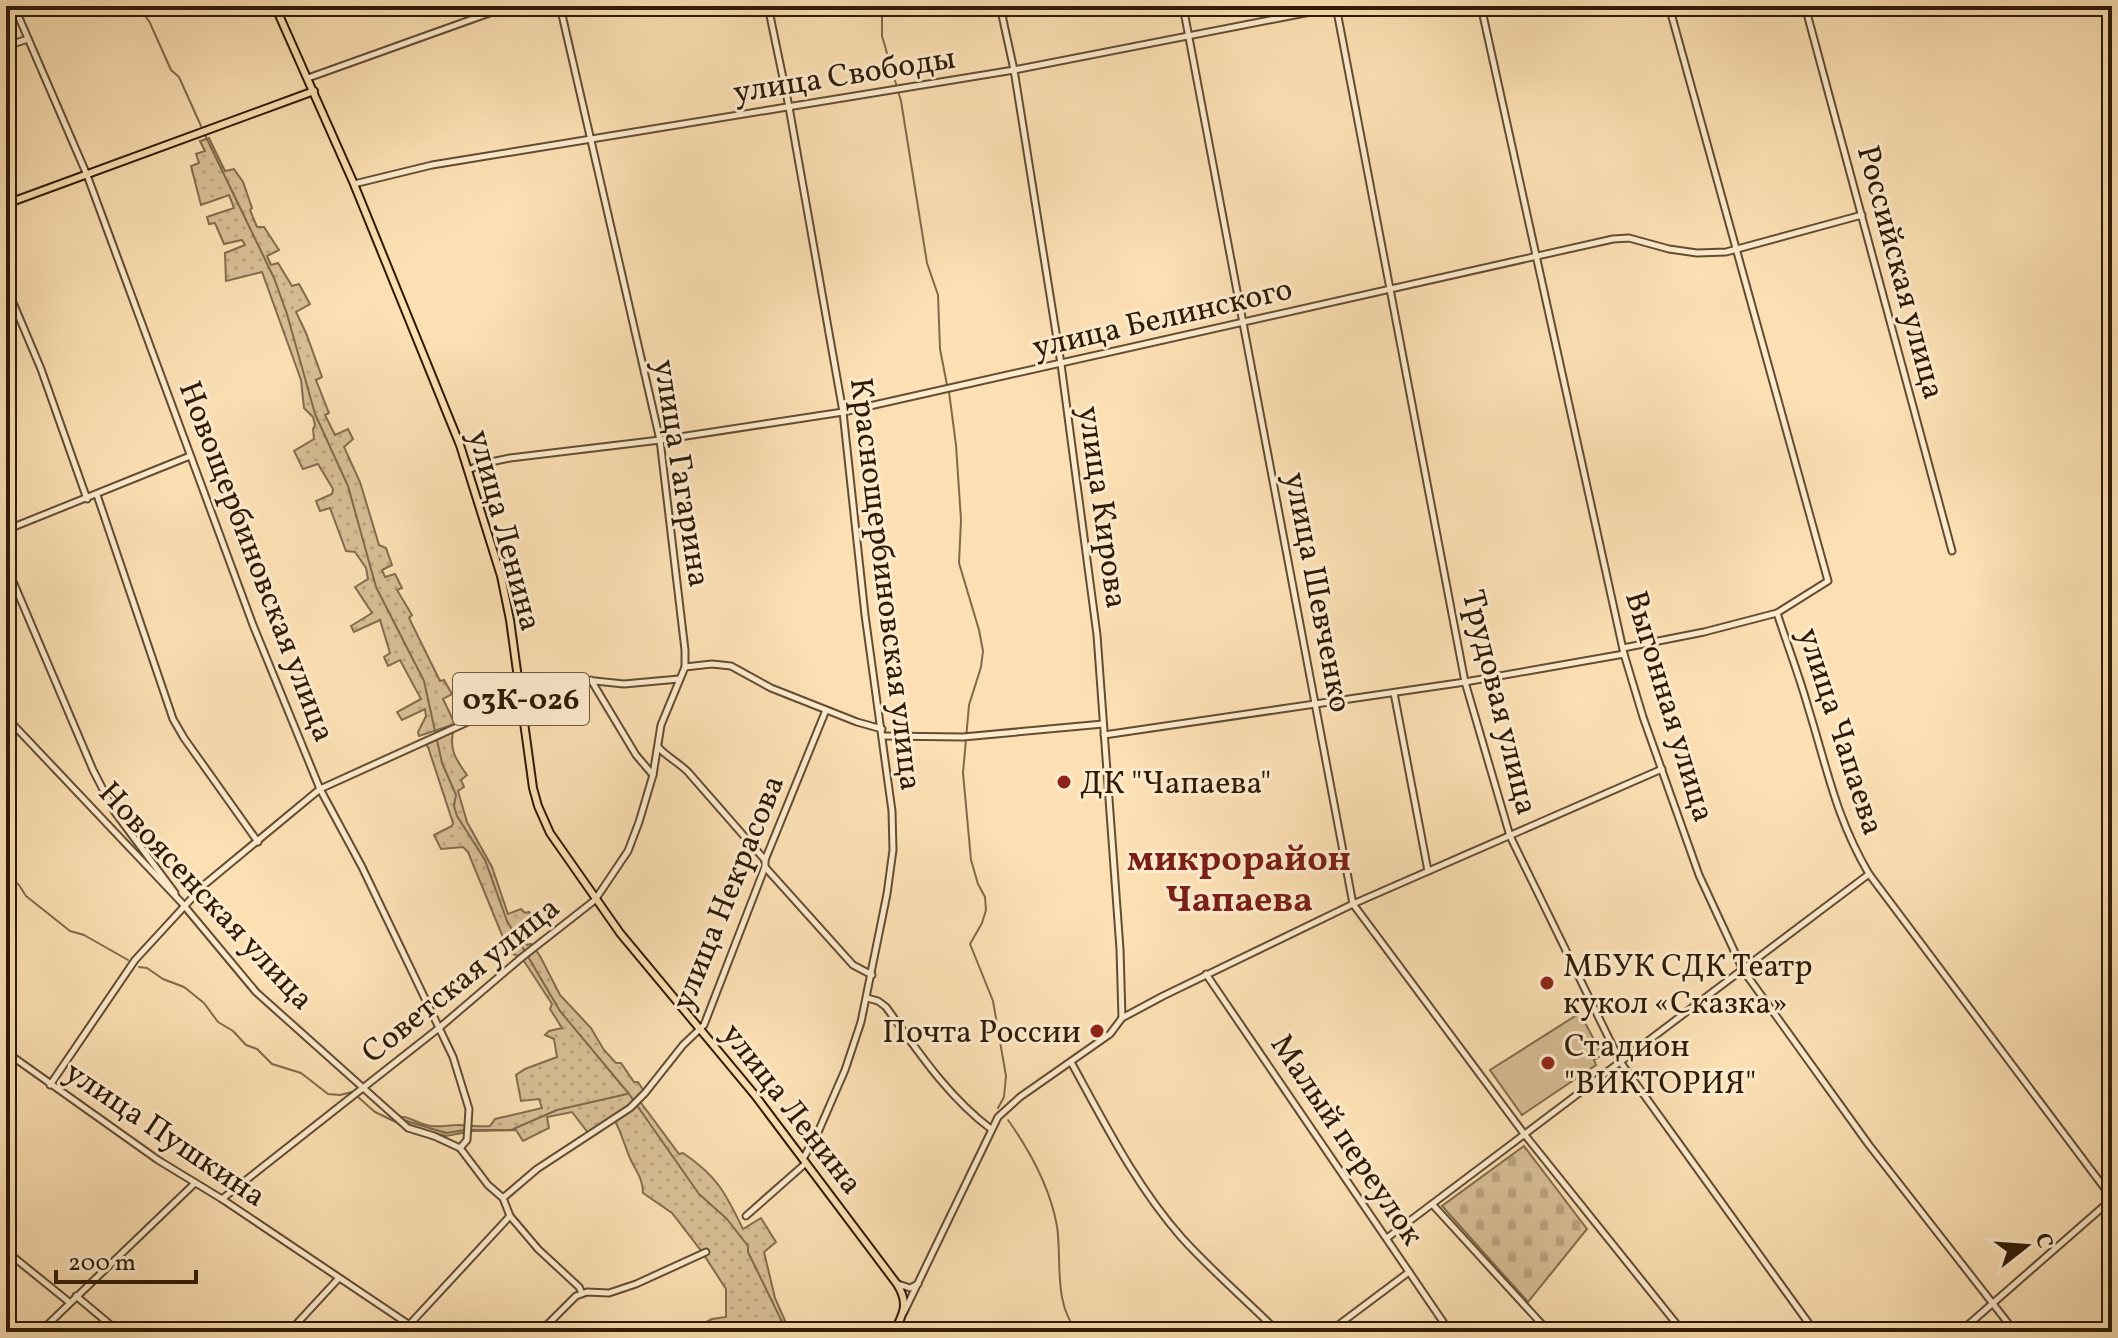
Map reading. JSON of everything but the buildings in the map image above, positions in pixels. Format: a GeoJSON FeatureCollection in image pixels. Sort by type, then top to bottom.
{"type":"FeatureCollection","features":[{"type":"Feature","properties":{"kind":"main road","name":"улица Ленина"},"geometry":{"type":"LineString","coordinates":[[275,6],[442,395],[468,470],[501,576],[530,770],[538,806],[550,833],[595,900],[805,1161],[897,1284],[904,1298],[904,1313]]}},
{"type":"Feature","properties":{"kind":"main road"},"geometry":{"type":"LineString","coordinates":[[6,204],[314,91]]}},
{"type":"Feature","properties":{"kind":"main road"},"geometry":{"type":"LineString","coordinates":[[894,1332],[904,1313]]}},
{"type":"Feature","properties":{"kind":"street","name":"Новощербиновская улица"},"geometry":{"type":"LineString","coordinates":[[14,6],[87,175],[253,625],[320,789],[362,867],[463,1085],[469,1109],[467,1140],[460,1148]]}},
{"type":"Feature","properties":{"kind":"street"},"geometry":{"type":"LineString","coordinates":[[308,78],[509,6]]}},
{"type":"Feature","properties":{"kind":"street","name":"улица Гагарина"},"geometry":{"type":"LineString","coordinates":[[560,6],[660,440],[685,667],[661,725],[657,746]]}},
{"type":"Feature","properties":{"kind":"street","name":"Краснощербиновская улица"},"geometry":{"type":"LineString","coordinates":[[768,6],[843,412],[865,615],[892,811],[893,850],[867,998],[845,1070],[805,1161]]}},
{"type":"Feature","properties":{"kind":"street","name":"улица Кирова"},"geometry":{"type":"LineString","coordinates":[[1000,6],[1014,70],[1061,364],[1097,635],[1120,949],[1122,1018]]}},
{"type":"Feature","properties":{"kind":"street","name":"улица Шевченко"},"geometry":{"type":"LineString","coordinates":[[1183,6],[1353,904],[1525,1135],[1683,1332]]}},
{"type":"Feature","properties":{"kind":"street","name":"улица Свободы"},"geometry":{"type":"LineString","coordinates":[[354,184],[432,165],[1014,70],[1338,6]]}},
{"type":"Feature","properties":{"kind":"street","name":"Трудовая улица"},"geometry":{"type":"LineString","coordinates":[[1338,6],[1465,682],[1510,836],[1621,1063],[1815,1332]]}},
{"type":"Feature","properties":{"kind":"street","name":"Выгонная улица"},"geometry":{"type":"LineString","coordinates":[[1481,6],[1624,651],[1699,875],[1743,970],[1869,1145],[2015,1332]]}},
{"type":"Feature","properties":{"kind":"street","name":"улица Чапаева"},"geometry":{"type":"LineString","coordinates":[[1669,6],[1828,581],[1777,613],[1808,707],[1833,800],[1851,844],[1869,874],[2112,1198]]}},
{"type":"Feature","properties":{"kind":"street","name":"Российская улица"},"geometry":{"type":"LineString","coordinates":[[1805,6],[1952,551]]}},
{"type":"Feature","properties":{"kind":"street"},"geometry":{"type":"LineString","coordinates":[[6,46],[28,38]]}},
{"type":"Feature","properties":{"kind":"street","name":"улица Белинского"},"geometry":{"type":"LineString","coordinates":[[468,470],[510,458],[660,440],[843,412],[1613,239],[1629,238],[1697,253],[1737,248],[1862,215]]}},
{"type":"Feature","properties":{"kind":"street"},"geometry":{"type":"LineString","coordinates":[[6,286],[41,369],[87,499]]}},
{"type":"Feature","properties":{"kind":"street"},"geometry":{"type":"LineString","coordinates":[[6,530],[190,456]]}},
{"type":"Feature","properties":{"kind":"street"},"geometry":{"type":"LineString","coordinates":[[97,495],[173,719],[258,842]]}},
{"type":"Feature","properties":{"kind":"street"},"geometry":{"type":"LineString","coordinates":[[6,565],[93,770],[114,811],[182,904]]}},
{"type":"Feature","properties":{"kind":"street"},"geometry":{"type":"LineString","coordinates":[[1104,735],[1465,682],[1624,651],[1777,613]]}},
{"type":"Feature","properties":{"kind":"street"},"geometry":{"type":"LineString","coordinates":[[685,667],[712,664],[731,666],[771,688],[882,733],[971,737],[1103,724]]}},
{"type":"Feature","properties":{"kind":"street"},"geometry":{"type":"LineString","coordinates":[[50,1085],[135,960],[182,904],[320,789],[503,706],[575,679],[624,684],[680,678]]}},
{"type":"Feature","properties":{"kind":"street"},"geometry":{"type":"LineString","coordinates":[[591,679],[636,755],[653,775]]}},
{"type":"Feature","properties":{"kind":"street"},"geometry":{"type":"LineString","coordinates":[[1394,693],[1428,871]]}},
{"type":"Feature","properties":{"kind":"street","name":"улица Некрасова"},"geometry":{"type":"LineString","coordinates":[[503,1198],[537,1169],[630,1108],[675,1053],[701,1029],[710,1015],[765,863],[826,710]]}},
{"type":"Feature","properties":{"kind":"street","name":"Новоясенская улица"},"geometry":{"type":"LineString","coordinates":[[6,717],[182,904],[256,992],[408,1128],[460,1148]]}},
{"type":"Feature","properties":{"kind":"street"},"geometry":{"type":"LineString","coordinates":[[657,746],[665,756],[676,760],[688,772],[853,965],[872,975]]}},
{"type":"Feature","properties":{"kind":"street","name":"Советская улица"},"geometry":{"type":"LineString","coordinates":[[222,1199],[595,900],[628,851],[653,775],[657,746]]}},
{"type":"Feature","properties":{"kind":"street"},"geometry":{"type":"LineString","coordinates":[[904,1313],[991,1129],[1006,1108],[1110,1034],[1122,1018],[1353,904],[1662,769]]}},
{"type":"Feature","properties":{"kind":"street"},"geometry":{"type":"LineString","coordinates":[[1387,1238],[1869,874]]}},
{"type":"Feature","properties":{"kind":"street"},"geometry":{"type":"LineString","coordinates":[[760,879],[774,876]]}},
{"type":"Feature","properties":{"kind":"street","name":"Малый переулок"},"geometry":{"type":"LineString","coordinates":[[1206,974],[1450,1332]]}},
{"type":"Feature","properties":{"kind":"street"},"geometry":{"type":"LineString","coordinates":[[867,998],[886,1007],[930,1066],[977,1118],[991,1129]]}},
{"type":"Feature","properties":{"kind":"street","name":"улица Пушкина"},"geometry":{"type":"LineString","coordinates":[[6,1052],[50,1085],[420,1332]]}},
{"type":"Feature","properties":{"kind":"street"},"geometry":{"type":"LineString","coordinates":[[1071,1062],[1122,1153],[1172,1226],[1278,1332]]}},
{"type":"Feature","properties":{"kind":"street"},"geometry":{"type":"LineString","coordinates":[[460,1148],[488,1185],[503,1198],[510,1216],[538,1249],[576,1283],[582,1293]]}},
{"type":"Feature","properties":{"kind":"street"},"geometry":{"type":"LineString","coordinates":[[746,1216],[805,1161]]}},
{"type":"Feature","properties":{"kind":"street"},"geometry":{"type":"LineString","coordinates":[[40,1332],[195,1183]]}},
{"type":"Feature","properties":{"kind":"street"},"geometry":{"type":"LineString","coordinates":[[1960,1332],[2112,1198]]}},
{"type":"Feature","properties":{"kind":"street"},"geometry":{"type":"LineString","coordinates":[[1433,1205],[1548,1332]]}},
{"type":"Feature","properties":{"kind":"street"},"geometry":{"type":"LineString","coordinates":[[410,1324],[510,1216]]}},
{"type":"Feature","properties":{"kind":"street"},"geometry":{"type":"LineString","coordinates":[[6,1251],[69,1302]]}},
{"type":"Feature","properties":{"kind":"street"},"geometry":{"type":"LineString","coordinates":[[540,1332],[564,1306],[582,1293],[609,1293],[706,1252]]}},
{"type":"Feature","properties":{"kind":"street"},"geometry":{"type":"LineString","coordinates":[[1329,1332],[1409,1272]]}},
{"type":"Feature","properties":{"kind":"street"},"geometry":{"type":"LineString","coordinates":[[289,1332],[338,1279]]}},
{"type":"Feature","properties":{"kind":"street"},"geometry":{"type":"LineString","coordinates":[[897,1284],[910,1288],[918,1284]]}},
{"type":"Feature","properties":{"kind":"street"},"geometry":{"type":"LineString","coordinates":[[76,1296],[119,1332]]}},
{"type":"Feature","properties":{"kind":"green space"},"geometry":{"type":"Polygon","coordinates":[[[209,138],[225,171],[234,169],[243,182],[257,227],[264,227],[279,250],[267,256],[271,265],[278,263],[292,286],[299,284],[310,304],[296,312],[322,377],[316,380],[329,413],[325,415],[335,435],[348,429],[353,439],[344,447],[360,482],[379,545],[386,548],[392,565],[382,570],[385,577],[395,574],[402,588],[397,590],[412,615],[409,618],[440,681],[444,680],[452,694],[443,699],[455,724],[419,736],[426,716],[425,709],[402,720],[397,712],[421,699],[400,660],[388,666],[384,657],[390,653],[380,620],[354,632],[351,626],[372,613],[355,587],[368,579],[366,568],[355,552],[346,551],[330,508],[320,511],[316,501],[332,494],[333,489],[318,464],[303,469],[294,451],[314,439],[315,425],[313,417],[304,408],[301,380],[262,272],[226,281],[225,253],[245,245],[242,240],[224,244],[215,223],[209,224],[207,217],[234,208],[229,195],[201,205],[191,166],[199,163],[196,154],[205,151],[200,141],[209,138]]]}},
{"type":"Feature","properties":{"kind":"green space"},"geometry":{"type":"Polygon","coordinates":[[[454,729],[454,754],[467,775],[461,780],[464,787],[458,791],[467,822],[492,867],[508,914],[521,909],[529,912],[539,928],[524,939],[527,945],[531,944],[540,956],[560,995],[591,1028],[604,1050],[616,1063],[621,1063],[634,1082],[638,1082],[645,1093],[639,1100],[679,1154],[683,1153],[695,1161],[712,1177],[743,1229],[761,1218],[776,1242],[764,1252],[775,1298],[790,1332],[687,1332],[712,1319],[726,1317],[726,1289],[672,1213],[643,1193],[640,1178],[614,1119],[589,1134],[572,1112],[547,1117],[549,1128],[523,1141],[516,1130],[473,1131],[446,1136],[412,1127],[396,1117],[434,1126],[490,1126],[495,1119],[542,1108],[539,1099],[521,1101],[516,1075],[557,1057],[554,1039],[545,1035],[562,1028],[550,1009],[552,1004],[522,958],[509,952],[468,852],[463,847],[441,849],[434,835],[453,823],[428,747],[423,742],[454,729]]]}},
{"type":"Feature","properties":{"kind":"green space","name":"Стадион \"ВИКТОРИЯ\""},"geometry":{"type":"Polygon","coordinates":[[[1580,1013],[1602,1055],[1594,1060],[1596,1065],[1522,1115],[1490,1070],[1580,1013]]]}},
{"type":"Feature","properties":{"kind":"green space"},"geometry":{"type":"Polygon","coordinates":[[[1524,1146],[1587,1229],[1528,1302],[1442,1206],[1524,1146]]]}},
{"type":"Feature","properties":{"kind":"waterway"},"geometry":{"type":"LineString","coordinates":[[139,6],[171,70],[179,77],[201,126]]}},
{"type":"Feature","properties":{"kind":"waterway"},"geometry":{"type":"LineString","coordinates":[[882,6],[882,36],[901,101],[927,263],[938,295],[940,349],[947,385]]}},
{"type":"Feature","properties":{"kind":"waterway"},"geometry":{"type":"LineString","coordinates":[[205,135],[274,278],[315,414],[348,486],[376,587],[424,681],[442,763],[456,795],[454,806],[457,816],[485,860],[507,921],[560,1011],[629,1094],[699,1194],[727,1219],[748,1246],[748,1252],[787,1332]]}},
{"type":"Feature","properties":{"kind":"waterway"},"geometry":{"type":"LineString","coordinates":[[949,392],[961,520],[959,563],[983,651],[969,705],[963,773],[971,860],[985,897],[986,910],[970,944],[993,1001],[1006,1076],[1004,1097],[998,1108]]}},
{"type":"Feature","properties":{"kind":"waterway"},"geometry":{"type":"LineString","coordinates":[[6,873],[26,896],[70,931],[84,935],[128,960]]}},
{"type":"Feature","properties":{"kind":"waterway"},"geometry":{"type":"LineString","coordinates":[[139,967],[184,987],[204,1003],[218,1022],[233,1031],[246,1045],[257,1049],[272,1064],[301,1073],[328,1094],[352,1092]]}},
{"type":"Feature","properties":{"kind":"waterway"},"geometry":{"type":"LineString","coordinates":[[471,1130],[511,1130],[557,1110],[627,1094]]}},
{"type":"Feature","properties":{"kind":"waterway"},"geometry":{"type":"LineString","coordinates":[[358,1097],[375,1112],[400,1124]]}},
{"type":"Feature","properties":{"kind":"waterway"},"geometry":{"type":"LineString","coordinates":[[403,1120],[446,1133],[465,1130]]}},
{"type":"Feature","properties":{"kind":"waterway"},"geometry":{"type":"LineString","coordinates":[[1008,1120],[1031,1157],[1049,1198],[1057,1226],[1062,1296],[1070,1321],[1078,1332]]}},
{"type":"Feature","properties":{"kind":"waterway"},"geometry":{"type":"LineString","coordinates":[[707,1332],[733,1323],[742,1332]]}},
{"type":"Feature","properties":{"kind":"place","name":"ДК \"Чапаева\""},"geometry":{"type":"Point","coordinates":[1064,782]}},
{"type":"Feature","properties":{"kind":"place","name":"МБУК СДК Театр кукол «Сказка»"},"geometry":{"type":"Point","coordinates":[1547,983]}},
{"type":"Feature","properties":{"kind":"place","name":"Почта России"},"geometry":{"type":"Point","coordinates":[1097,1031]}},
{"type":"Feature","properties":{"kind":"place","name":"Стадион \"ВИКТОРИЯ\""},"geometry":{"type":"Point","coordinates":[1548,1063]}},
{"type":"Feature","properties":{"kind":"district","name":"микрорайон Чапаева"},"geometry":{"type":"Point","coordinates":[1239,878]}}]}
